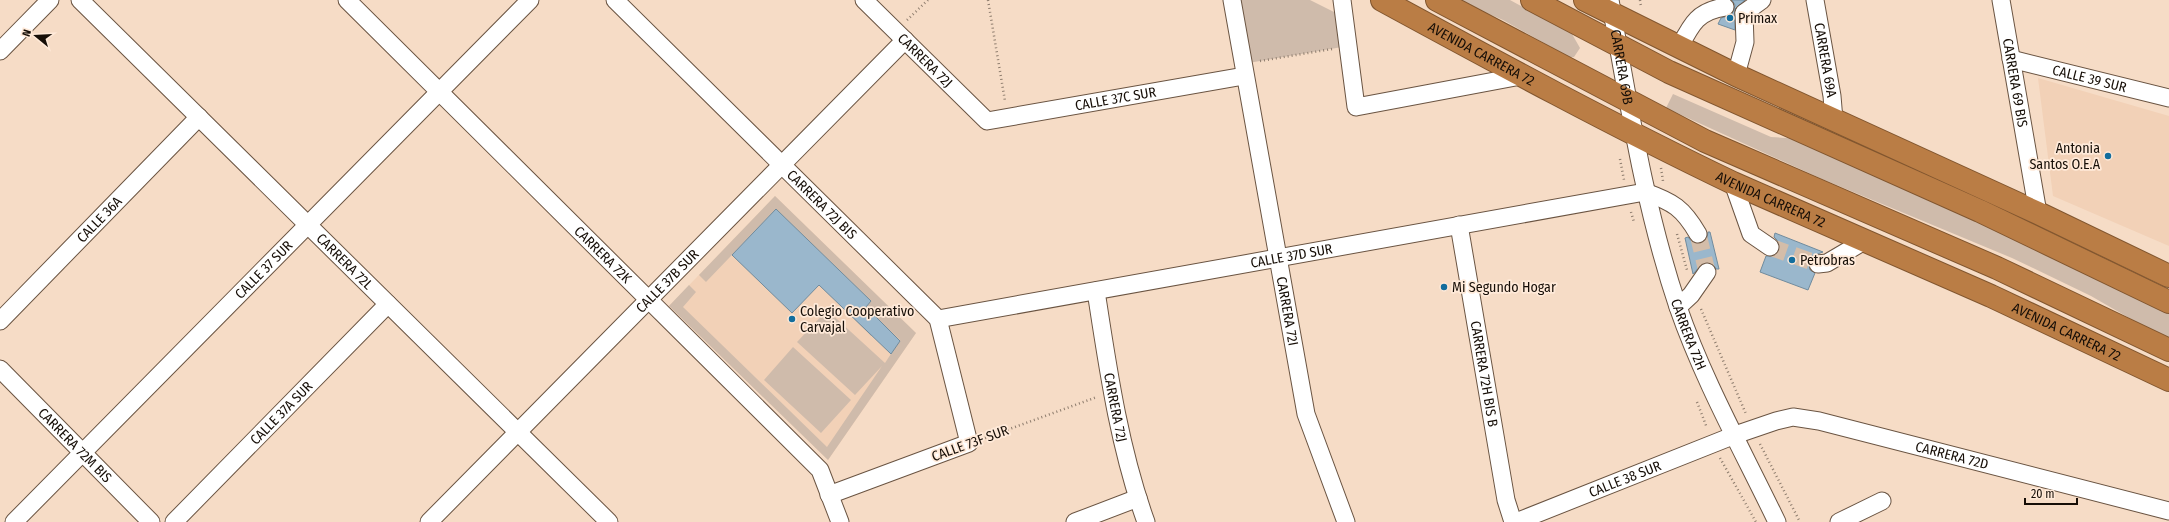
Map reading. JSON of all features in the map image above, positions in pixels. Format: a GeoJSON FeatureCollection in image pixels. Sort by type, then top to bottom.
{"type":"FeatureCollection","features":[{"type":"Feature","properties":{"kind":"highway","name":"AVENIDA CARRERA 72"},"geometry":{"type":"LineString","coordinates":[[1382,0],[1521,76],[1733,183],[1866,240],[2022,310],[2169,380]]}},
{"type":"Feature","properties":{"kind":"highway","name":"AVENIDA CARRERA 72"},"geometry":{"type":"LineString","coordinates":[[1437,0],[1705,141],[1997,268],[2169,350]]}},
{"type":"Feature","properties":{"kind":"highway"},"geometry":{"type":"LineString","coordinates":[[1532,0],[1681,78],[1957,201],[2169,302]]}},
{"type":"Feature","properties":{"kind":"highway"},"geometry":{"type":"LineString","coordinates":[[1585,0],[1611,7],[1680,48],[1736,75],[2169,276]]}},
{"type":"Feature","properties":{"kind":"highway"},"geometry":{"type":"LineString","coordinates":[[1936,167],[1957,201]]}},
{"type":"Feature","properties":{"kind":"street"},"geometry":{"type":"LineString","coordinates":[[0,51],[50,0]]}},
{"type":"Feature","properties":{"kind":"street","name":"CARRERA 72L"},"geometry":{"type":"LineString","coordinates":[[80,0],[609,522]]}},
{"type":"Feature","properties":{"kind":"street","name":"CARRERA 72K"},"geometry":{"type":"LineString","coordinates":[[347,0],[820,470],[840,522]]}},
{"type":"Feature","properties":{"kind":"street","name":"CALLE 37 SUR"},"geometry":{"type":"LineString","coordinates":[[14,522],[82,452],[309,226],[530,0]]}},
{"type":"Feature","properties":{"kind":"street","name":"CARRERA 72J BIS"},"geometry":{"type":"LineString","coordinates":[[615,0],[938,319]]}},
{"type":"Feature","properties":{"kind":"street","name":"CARRERA 72J"},"geometry":{"type":"LineString","coordinates":[[864,0],[987,121]]}},
{"type":"Feature","properties":{"kind":"street","name":"CARRERA 72I"},"geometry":{"type":"LineString","coordinates":[[1232,0],[1243,70],[1306,414],[1346,522]]}},
{"type":"Feature","properties":{"kind":"street"},"geometry":{"type":"LineString","coordinates":[[1342,0],[1356,107],[1521,76]]}},
{"type":"Feature","properties":{"kind":"street"},"geometry":{"type":"LineString","coordinates":[[1736,75],[1745,42],[1743,12],[1762,0]]}},
{"type":"Feature","properties":{"kind":"street","name":"CARRERA 69A"},"geometry":{"type":"LineString","coordinates":[[1815,0],[1832,96],[1834,120]]}},
{"type":"Feature","properties":{"kind":"street","name":"CARRERA 69 BIS"},"geometry":{"type":"LineString","coordinates":[[2001,0],[2038,214]]}},
{"type":"Feature","properties":{"kind":"street","name":"CARRERA 69B"},"geometry":{"type":"LineString","coordinates":[[1611,7],[1634,134]]}},
{"type":"Feature","properties":{"kind":"street"},"geometry":{"type":"LineString","coordinates":[[1680,48],[1688,30],[1699,17],[1709,10],[1725,7]]}},
{"type":"Feature","properties":{"kind":"street","name":"CALLE 37B SUR"},"geometry":{"type":"LineString","coordinates":[[429,522],[782,165],[900,35]]}},
{"type":"Feature","properties":{"kind":"street","name":"CALLE 39 SUR"},"geometry":{"type":"LineString","coordinates":[[2011,59],[2169,98]]}},
{"type":"Feature","properties":{"kind":"street","name":"CALLE 37C SUR"},"geometry":{"type":"LineString","coordinates":[[987,121],[1243,70]]}},
{"type":"Feature","properties":{"kind":"street","name":"CALLE 36A"},"geometry":{"type":"LineString","coordinates":[[0,321],[199,117]]}},
{"type":"Feature","properties":{"kind":"street","name":"CARRERA 72H"},"geometry":{"type":"LineString","coordinates":[[1634,134],[1645,192],[1678,307],[1701,367],[1777,522]]}},
{"type":"Feature","properties":{"kind":"street"},"geometry":{"type":"LineString","coordinates":[[1733,183],[1751,234],[1770,247]]}},
{"type":"Feature","properties":{"kind":"street"},"geometry":{"type":"LineString","coordinates":[[1645,192],[1666,200],[1688,216],[1698,234]]}},
{"type":"Feature","properties":{"kind":"street","name":"CALLE 37D SUR"},"geometry":{"type":"LineString","coordinates":[[938,319],[1645,192]]}},
{"type":"Feature","properties":{"kind":"street","name":"CARRERA 72H BIS B"},"geometry":{"type":"LineString","coordinates":[[1459,225],[1506,500],[1514,522]]}},
{"type":"Feature","properties":{"kind":"street"},"geometry":{"type":"LineString","coordinates":[[1818,264],[1827,263],[1866,240]]}},
{"type":"Feature","properties":{"kind":"street"},"geometry":{"type":"LineString","coordinates":[[1678,307],[1694,292],[1707,272]]}},
{"type":"Feature","properties":{"kind":"street","name":"CARRERA 72J"},"geometry":{"type":"LineString","coordinates":[[1096,291],[1111,391],[1123,446],[1146,522]]}},
{"type":"Feature","properties":{"kind":"street","name":"CALLE 37A SUR"},"geometry":{"type":"LineString","coordinates":[[174,522],[388,304]]}},
{"type":"Feature","properties":{"kind":"street"},"geometry":{"type":"LineString","coordinates":[[938,319],[969,443]]}},
{"type":"Feature","properties":{"kind":"street","name":"CARRERA 72M BIS"},"geometry":{"type":"LineString","coordinates":[[0,369],[151,522]]}},
{"type":"Feature","properties":{"kind":"street","name":"CARRERA 72D"},"geometry":{"type":"LineString","coordinates":[[1735,435],[1783,419],[1803,418],[2169,511]]}},
{"type":"Feature","properties":{"kind":"street","name":"CALLE 38 SUR"},"geometry":{"type":"LineString","coordinates":[[1514,522],[1735,435]]}},
{"type":"Feature","properties":{"kind":"street","name":"CALLE 73F SUR"},"geometry":{"type":"LineString","coordinates":[[829,495],[969,443]]}},
{"type":"Feature","properties":{"kind":"street"},"geometry":{"type":"LineString","coordinates":[[1075,522],[1138,498]]}},
{"type":"Feature","properties":{"kind":"street"},"geometry":{"type":"LineString","coordinates":[[1839,522],[1882,501]]}},
{"type":"Feature","properties":{"kind":"path"},"geometry":{"type":"LineString","coordinates":[[900,35],[928,0]]}},
{"type":"Feature","properties":{"kind":"path"},"geometry":{"type":"LineString","coordinates":[[988,0],[1007,118]]}},
{"type":"Feature","properties":{"kind":"path"},"geometry":{"type":"LineString","coordinates":[[1640,0],[1642,8]]}},
{"type":"Feature","properties":{"kind":"path"},"geometry":{"type":"LineString","coordinates":[[1243,70],[1348,46]]}},
{"type":"Feature","properties":{"kind":"path"},"geometry":{"type":"LineString","coordinates":[[1620,157],[1627,196]]}},
{"type":"Feature","properties":{"kind":"path"},"geometry":{"type":"LineString","coordinates":[[1660,161],[1666,200]]}},
{"type":"Feature","properties":{"kind":"path"},"geometry":{"type":"LineString","coordinates":[[1675,230],[1694,292],[1752,429],[1800,522]]}},
{"type":"Feature","properties":{"kind":"path","name":"CALLE 73F SUR"},"geometry":{"type":"LineString","coordinates":[[969,443],[1111,391]]}},
{"type":"Feature","properties":{"kind":"shaded area"},"geometry":{"type":"Polygon","coordinates":[[[1232,0],[1310,0],[1344,17],[1348,46],[1242,64],[1232,0]]]}},
{"type":"Feature","properties":{"kind":"shaded area"},"geometry":{"type":"Polygon","coordinates":[[[1456,0],[1510,0],[1572,34],[1580,48],[1574,57],[1569,57],[1503,20],[1456,0]]]}},
{"type":"Feature","properties":{"kind":"shaded area","name":"Antonia Santos O.E.A"},"geometry":{"type":"Polygon","coordinates":[[[2038,78],[2169,116],[2169,246],[2053,196],[2038,78]]]}},
{"type":"Feature","properties":{"kind":"shaded area"},"geometry":{"type":"Polygon","coordinates":[[[1673,94],[1771,137],[1800,139],[2169,310],[2169,341],[2091,296],[2012,258],[1822,179],[1666,108],[1673,94]]]}},
{"type":"Feature","properties":{"kind":"shaded area","name":"Colegio Cooperativo Carvajal"},"geometry":{"type":"Polygon","coordinates":[[[775,196],[916,333],[828,460],[669,306],[775,196]]]}},
{"type":"Feature","properties":{"kind":"shaded area"},"geometry":{"type":"Polygon","coordinates":[[[775,196],[916,333],[828,460],[669,306],[689,285],[696,292],[683,307],[827,447],[882,366],[855,395],[797,342],[827,310],[885,363],[900,340],[883,324],[871,336],[854,319],[871,301],[776,209],[706,282],[699,275],[775,196]]]}},
{"type":"Feature","properties":{"kind":"shaded area"},"geometry":{"type":"Polygon","coordinates":[[[793,347],[851,400],[821,433],[764,380],[793,347]]]}},
{"type":"Feature","properties":{"kind":"building"},"geometry":{"type":"Polygon","coordinates":[[[1732,0],[1745,0],[1735,9],[1735,30],[1718,24],[1721,18],[1731,15],[1734,10],[1735,5],[1732,0]]]}},
{"type":"Feature","properties":{"kind":"building"},"geometry":{"type":"Polygon","coordinates":[[[776,209],[871,301],[866,307],[900,341],[891,354],[819,285],[792,313],[732,255],[776,209]]]}},
{"type":"Feature","properties":{"kind":"building"},"geometry":{"type":"Polygon","coordinates":[[[1708,232],[1710,232],[1719,269],[1716,269],[1712,264],[1703,263],[1693,274],[1685,238],[1688,237],[1693,243],[1699,244],[1707,239],[1708,232]]]}},
{"type":"Feature","properties":{"kind":"building","name":"Petrobras"},"geometry":{"type":"Polygon","coordinates":[[[1775,233],[1823,252],[1812,256],[1809,260],[1810,270],[1815,273],[1808,290],[1760,272],[1766,256],[1774,256],[1780,247],[1779,242],[1774,237],[1775,233]]]}},
{"type":"Feature","properties":{"kind":"tunnel"},"geometry":{"type":"LineString","coordinates":[[1698,234],[1707,272]]}},
{"type":"Feature","properties":{"kind":"tunnel"},"geometry":{"type":"LineString","coordinates":[[1770,247],[1818,264]]}},
{"type":"Feature","properties":{"kind":"place","name":"Primax"},"geometry":{"type":"Point","coordinates":[1730,18]}},
{"type":"Feature","properties":{"kind":"place","name":"Antonia Santos O.E.A"},"geometry":{"type":"Point","coordinates":[2108,156]}},
{"type":"Feature","properties":{"kind":"place","name":"Petrobras"},"geometry":{"type":"Point","coordinates":[1792,260]}},
{"type":"Feature","properties":{"kind":"place","name":"Mi Segundo Hogar"},"geometry":{"type":"Point","coordinates":[1444,287]}},
{"type":"Feature","properties":{"kind":"place","name":"Colegio Cooperativo Carvajal"},"geometry":{"type":"Point","coordinates":[792,319]}}]}
